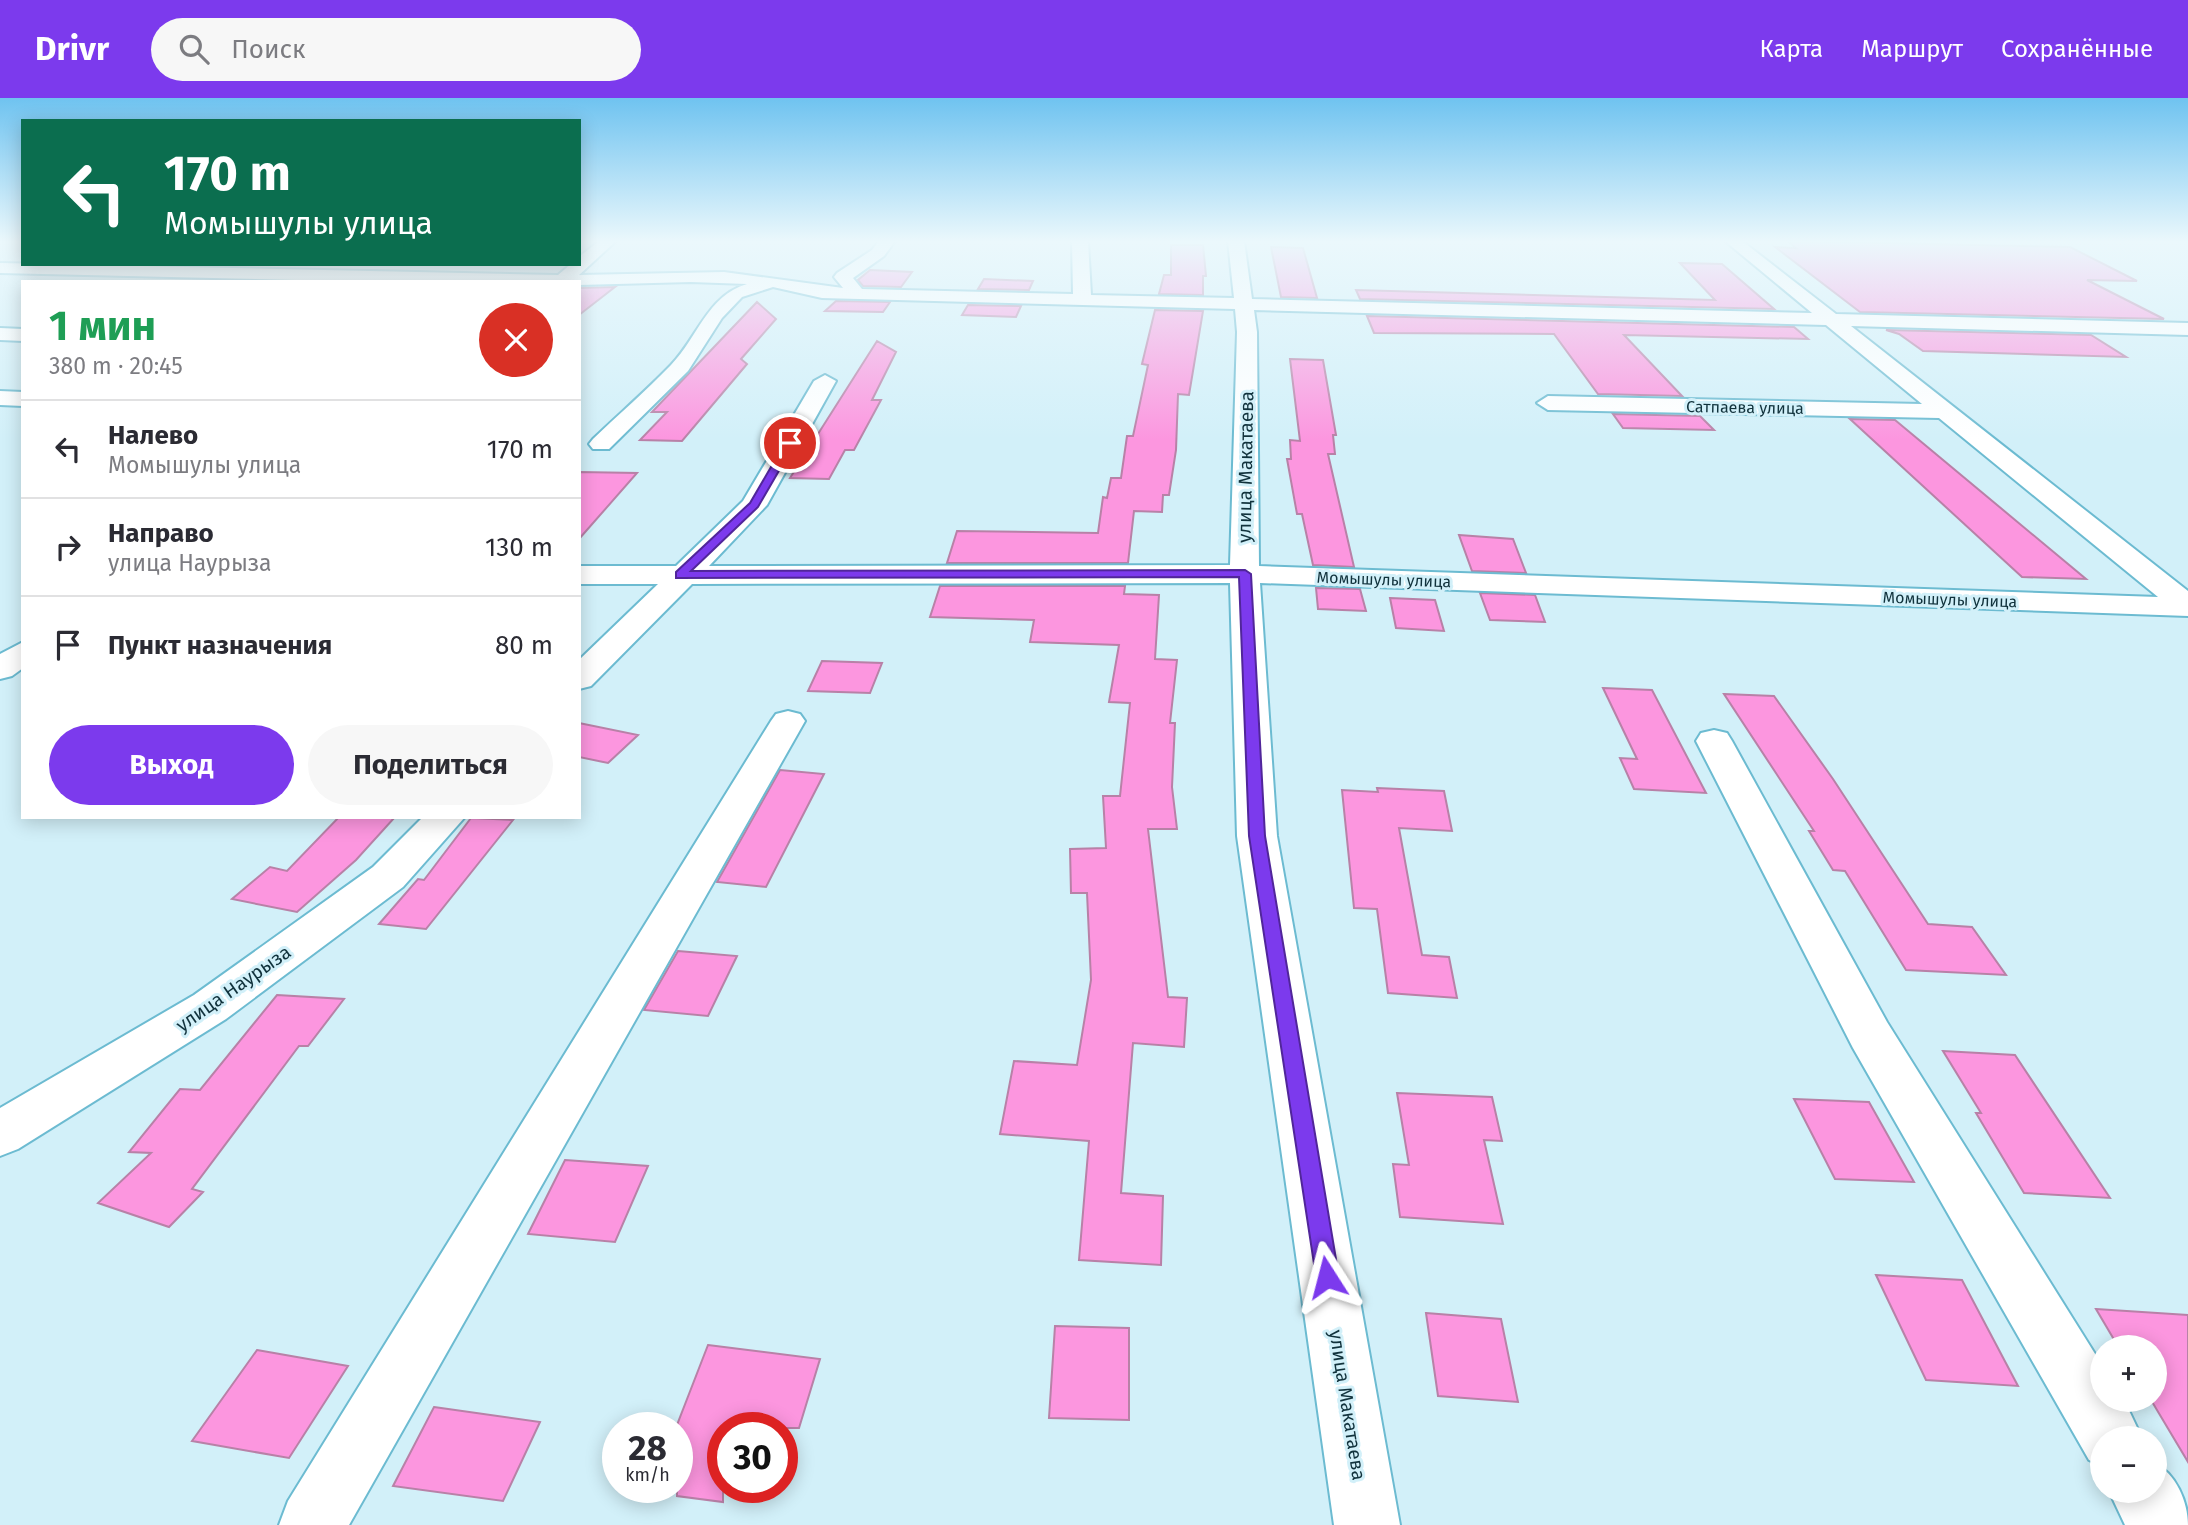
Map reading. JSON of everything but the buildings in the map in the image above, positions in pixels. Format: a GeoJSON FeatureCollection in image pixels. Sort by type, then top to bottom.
{"type":"FeatureCollection","features":[{"type":"Feature","properties":{"kind":"street"},"geometry":{"type":"LineString","coordinates":[[601,444],[681,367],[722,308]]}},
{"type":"Feature","properties":{"kind":"street","name":"улица Макатаева"},"geometry":{"type":"LineString","coordinates":[[1244,308],[1247,332],[1245,574],[1257,836],[1367,1525]]}},
{"type":"Feature","properties":{"kind":"street"},"geometry":{"type":"LineString","coordinates":[[1375,308],[2188,329]]}},
{"type":"Feature","properties":{"kind":"street"},"geometry":{"type":"LineString","coordinates":[[1815,308],[2188,607]]}},
{"type":"Feature","properties":{"kind":"street"},"geometry":{"type":"LineString","coordinates":[[2137,328],[2178,349]]}},
{"type":"Feature","properties":{"kind":"street"},"geometry":{"type":"LineString","coordinates":[[0,334],[21,335]]}},
{"type":"Feature","properties":{"kind":"street"},"geometry":{"type":"LineString","coordinates":[[581,677],[680,575],[754,505],[825,381]]}},
{"type":"Feature","properties":{"kind":"street"},"geometry":{"type":"LineString","coordinates":[[0,398],[21,398]]}},
{"type":"Feature","properties":{"kind":"street","name":"Сатпаева улица"},"geometry":{"type":"LineString","coordinates":[[1548,403],[1943,411]]}},
{"type":"Feature","properties":{"kind":"street","name":"Момышулы улица"},"geometry":{"type":"LineString","coordinates":[[581,575],[1245,574],[2188,607]]}},
{"type":"Feature","properties":{"kind":"street"},"geometry":{"type":"LineString","coordinates":[[0,669],[21,653]]}},
{"type":"Feature","properties":{"kind":"street"},"geometry":{"type":"LineString","coordinates":[[312,1525],[788,721]]}},
{"type":"Feature","properties":{"kind":"street"},"geometry":{"type":"LineString","coordinates":[[1714,741],[1870,1035],[2104,1426]]}},
{"type":"Feature","properties":{"kind":"street","name":"улица Наурыза"},"geometry":{"type":"LineString","coordinates":[[0,1134],[210,1007],[388,877],[444,819]]}},
{"type":"Feature","properties":{"kind":"street"},"geometry":{"type":"LineString","coordinates":[[2149,1503],[2162,1525]]}},
{"type":"Feature","properties":{"kind":"route"},"geometry":{"type":"LineString","coordinates":[[790,443],[754,505],[680,575],[1245,574],[1257,836],[1327,1277]]}}]}
